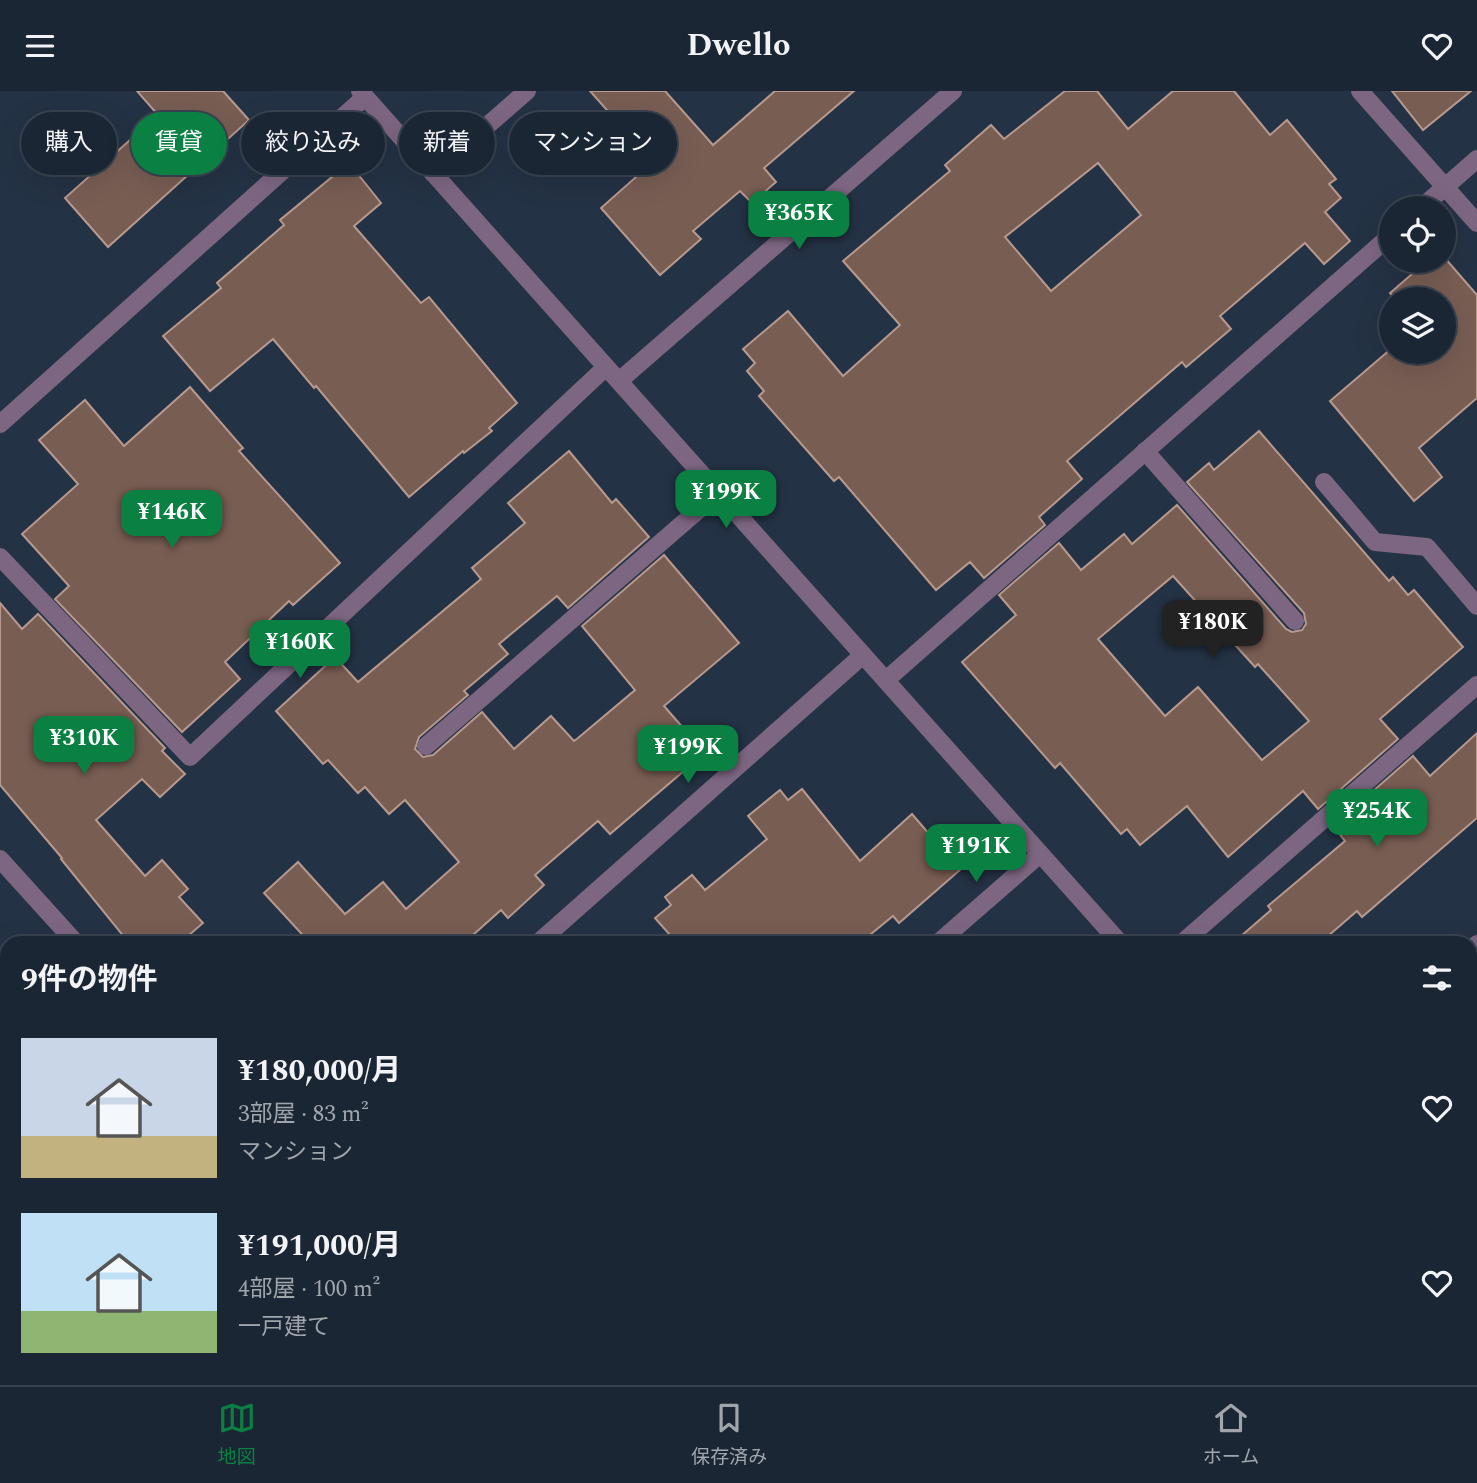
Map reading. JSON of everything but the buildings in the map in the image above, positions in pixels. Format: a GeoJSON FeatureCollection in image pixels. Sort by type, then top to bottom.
{"type":"FeatureCollection","features":[{"type":"Feature","properties":{"kind":"street"},"geometry":{"type":"LineString","coordinates":[[495,119],[527,91]]}},
{"type":"Feature","properties":{"kind":"street"},"geometry":{"type":"LineString","coordinates":[[619,381],[953,91]]}},
{"type":"Feature","properties":{"kind":"street"},"geometry":{"type":"LineString","coordinates":[[1360,91],[1477,223]]}},
{"type":"Feature","properties":{"kind":"street"},"geometry":{"type":"LineString","coordinates":[[0,424],[363,94],[399,135]]}},
{"type":"Feature","properties":{"kind":"street"},"geometry":{"type":"LineString","coordinates":[[1435,196],[1477,159]]}},
{"type":"Feature","properties":{"kind":"street"},"geometry":{"type":"LineString","coordinates":[[435,175],[1114,936]]}},
{"type":"Feature","properties":{"kind":"street"},"geometry":{"type":"LineString","coordinates":[[886,680],[1379,246]]}},
{"type":"Feature","properties":{"kind":"street"},"geometry":{"type":"LineString","coordinates":[[0,557],[190,757],[606,367]]}},
{"type":"Feature","properties":{"kind":"street"},"geometry":{"type":"LineString","coordinates":[[1145,451],[1295,621]]}},
{"type":"Feature","properties":{"kind":"street"},"geometry":{"type":"LineString","coordinates":[[1324,482],[1375,542],[1427,547],[1477,606]]}},
{"type":"Feature","properties":{"kind":"street"},"geometry":{"type":"LineString","coordinates":[[426,745],[718,492]]}},
{"type":"Feature","properties":{"kind":"street"},"geometry":{"type":"LineString","coordinates":[[546,936],[863,655]]}},
{"type":"Feature","properties":{"kind":"street"},"geometry":{"type":"LineString","coordinates":[[1190,936],[1477,684]]}},
{"type":"Feature","properties":{"kind":"street"},"geometry":{"type":"LineString","coordinates":[[946,936],[1040,853]]}},
{"type":"Feature","properties":{"kind":"street"},"geometry":{"type":"LineString","coordinates":[[4,870],[69,936]]}}]}
